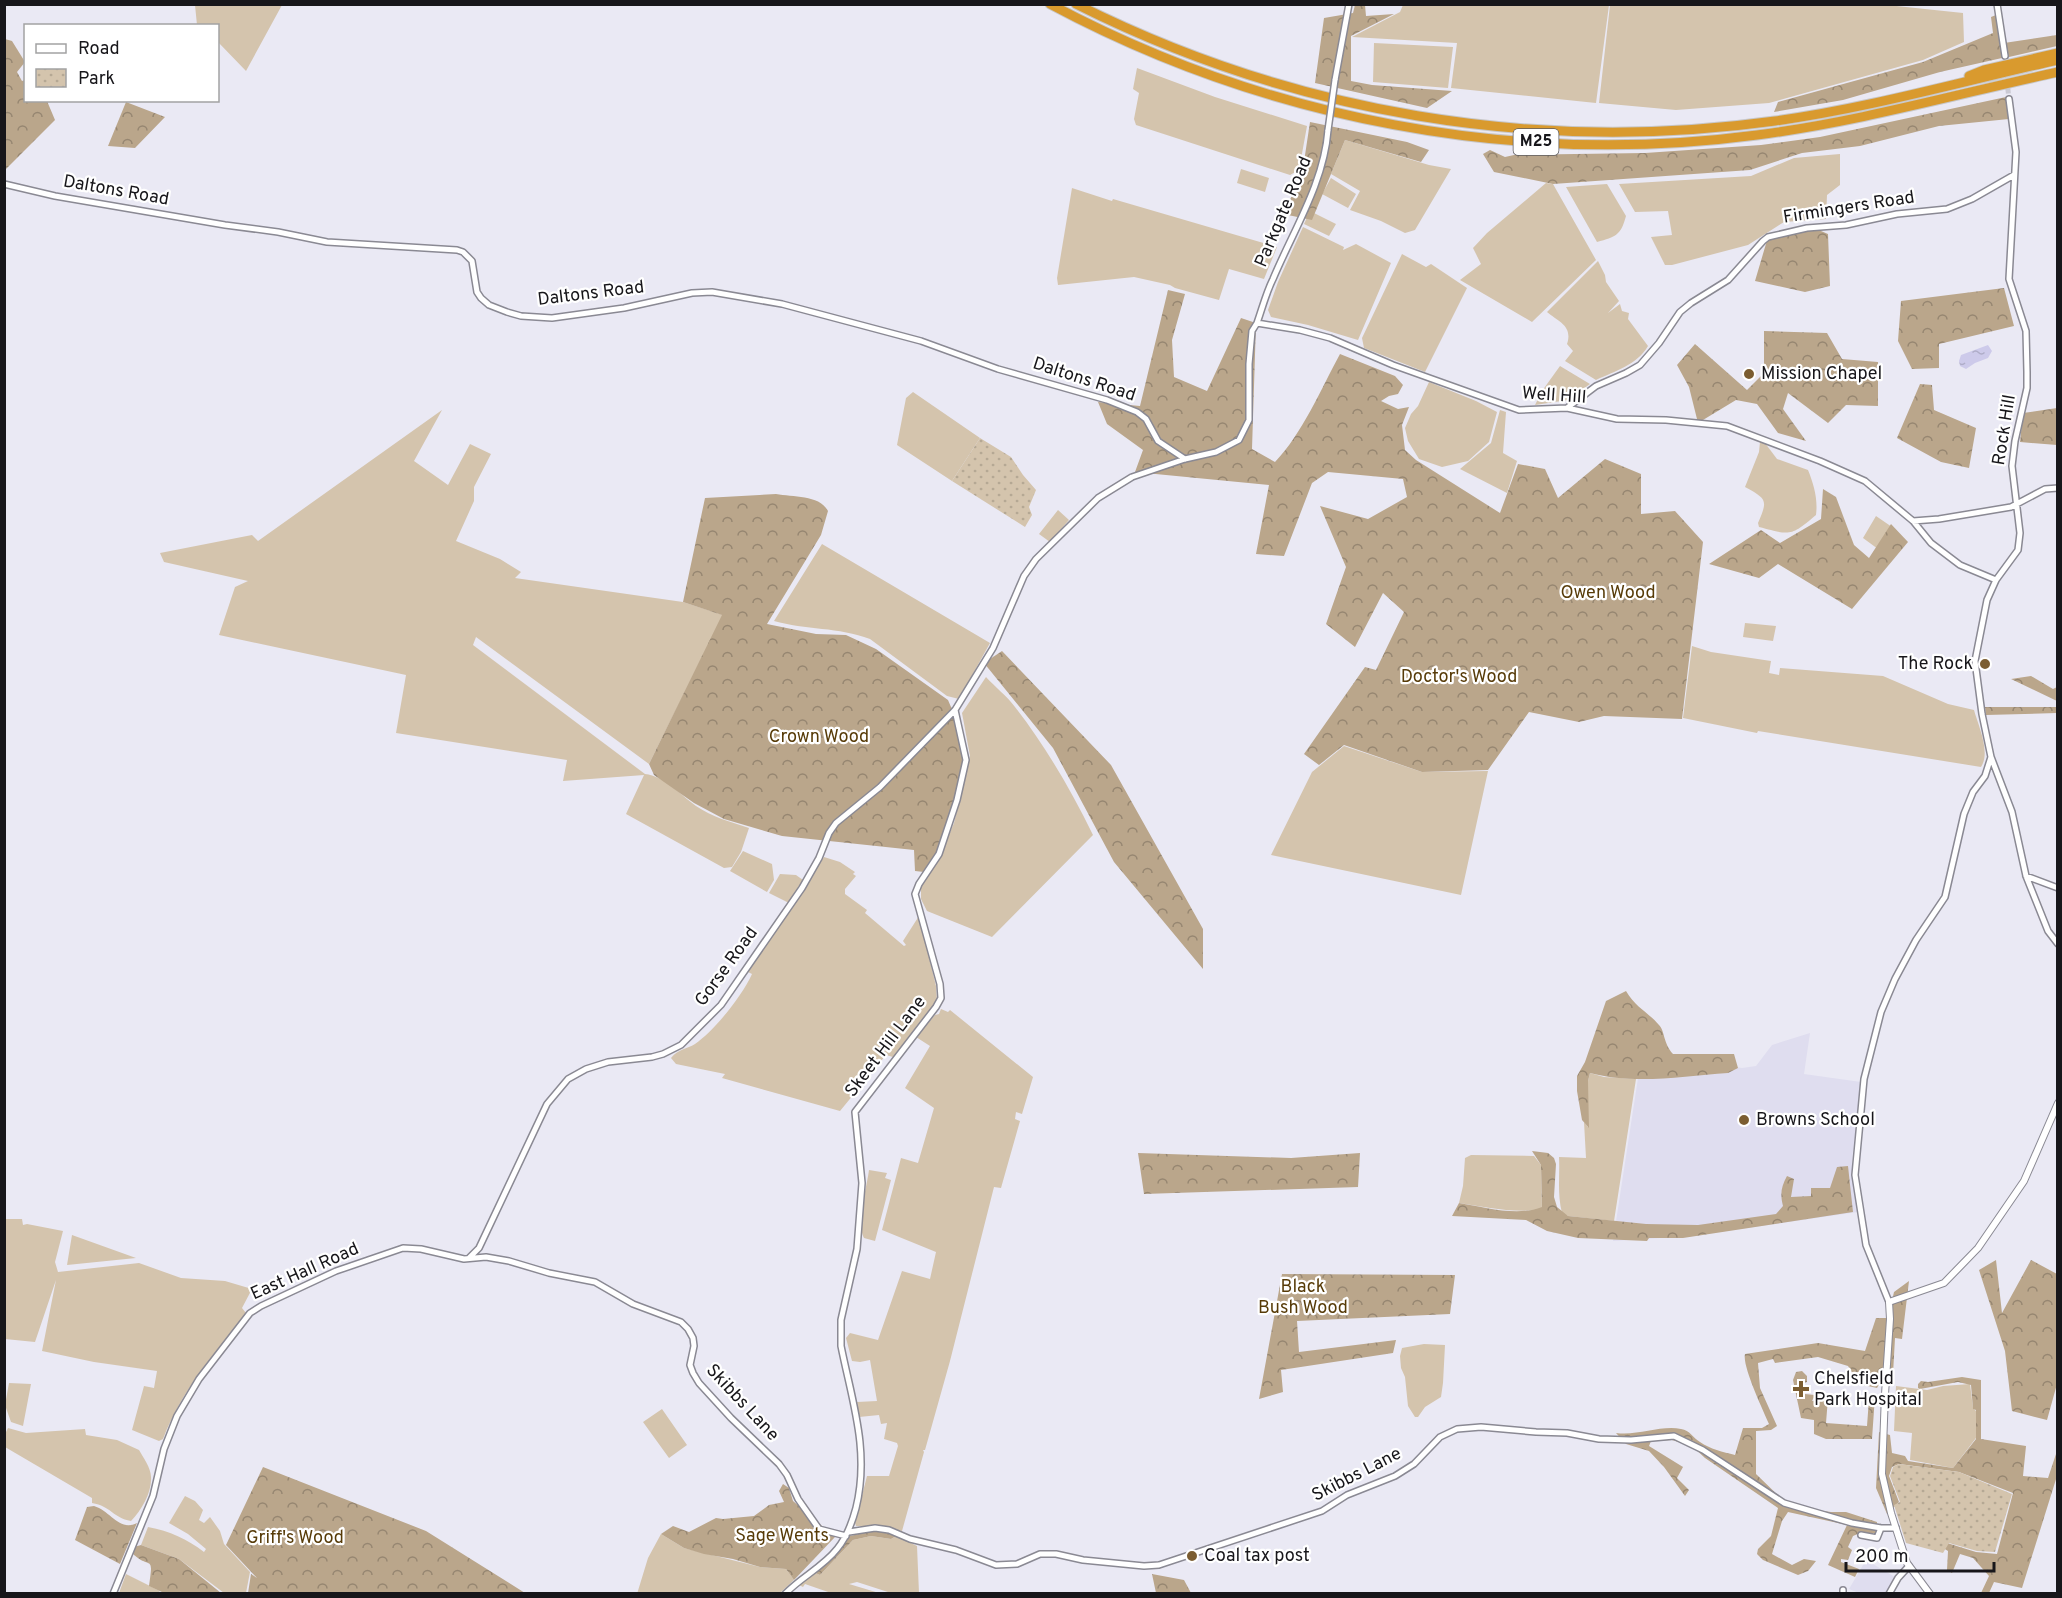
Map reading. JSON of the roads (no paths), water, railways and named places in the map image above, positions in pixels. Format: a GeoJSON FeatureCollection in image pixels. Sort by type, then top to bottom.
{"type":"FeatureCollection","features":[{"type":"Feature","properties":{"kind":"highway","name":"M25"},"geometry":{"type":"LineString","coordinates":[[1050,4],[1150,52],[1210,76],[1271,95],[1395,125],[1459,135],[1524,141],[1622,144],[1688,142],[1754,136],[1852,120],[2038,76],[2058,74]]}},
{"type":"Feature","properties":{"kind":"highway","name":"M25"},"geometry":{"type":"LineString","coordinates":[[1076,4],[1173,48],[1236,72],[1288,88],[1392,112],[1491,127],[1546,131],[1613,133],[1713,128],[1809,116],[2058,60]]}},
{"type":"Feature","properties":{"kind":"highway","name":"M25"},"geometry":{"type":"LineString","coordinates":[[1951,85],[1984,70],[2058,53]]}},
{"type":"Feature","properties":{"kind":"street","name":"Parkgate Road"},"geometry":{"type":"LineString","coordinates":[[1257,323],[1272,280],[1309,200],[1327,149],[1335,80],[1349,4]]}},
{"type":"Feature","properties":{"kind":"street"},"geometry":{"type":"LineString","coordinates":[[1997,4],[2005,56]]}},
{"type":"Feature","properties":{"kind":"street","name":"Rock Hill"},"geometry":{"type":"LineString","coordinates":[[2009,99],[2016,152],[2009,279],[2026,331],[2027,388],[2012,466],[2020,533],[2018,549],[1996,580],[1987,600],[1975,654],[1982,714],[1991,757],[2012,812],[2026,876],[2048,931],[2058,944]]}},
{"type":"Feature","properties":{"kind":"street","name":"Firmingers Road"},"geometry":{"type":"LineString","coordinates":[[1567,408],[1596,386],[1626,374],[1640,365],[1659,343],[1680,312],[1705,293],[1728,280],[1768,237],[1807,228],[1846,225],[1897,214],[1947,209],[2014,175]]}},
{"type":"Feature","properties":{"kind":"street","name":"Daltons Road"},"geometry":{"type":"LineString","coordinates":[[4,184],[55,196],[327,242],[457,250],[463,252],[472,261],[477,292],[481,298],[489,305],[521,316],[552,318],[624,308],[692,293],[712,292],[782,304],[921,341],[998,369],[1107,400],[1137,412],[1146,419],[1158,441],[1185,459]]}},
{"type":"Feature","properties":{"kind":"street"},"geometry":{"type":"LineString","coordinates":[[955,710],[993,648],[1024,576],[1036,559],[1098,498],[1132,477],[1185,459],[1216,452],[1239,440],[1249,420],[1249,364],[1252,331],[1257,323]]}},
{"type":"Feature","properties":{"kind":"street","name":"Well Hill"},"geometry":{"type":"LineString","coordinates":[[1257,323],[1330,338],[1394,365],[1519,410],[1567,408],[1617,419],[1666,420],[1727,426],[1820,461],[1865,481],[1913,521],[1931,543],[1953,560],[1996,580]]}},
{"type":"Feature","properties":{"kind":"street"},"geometry":{"type":"LineString","coordinates":[[1913,521],[2011,507],[2045,489],[2058,488]]}},
{"type":"Feature","properties":{"kind":"street","name":"Gorse Road"},"geometry":{"type":"LineString","coordinates":[[469,1258],[477,1250],[547,1104],[559,1088],[568,1079],[586,1069],[608,1062],[663,1054],[681,1045],[702,1026],[735,986],[802,888],[819,858],[829,833],[836,824],[880,787],[955,710]]}},
{"type":"Feature","properties":{"kind":"street","name":"Skeet Hill Lane"},"geometry":{"type":"LineString","coordinates":[[785,1593],[835,1552],[848,1534],[862,1478],[860,1437],[841,1346],[841,1330],[857,1249],[862,1183],[855,1112],[941,998],[940,984],[915,894],[939,854],[966,760],[955,710]]}},
{"type":"Feature","properties":{"kind":"street"},"geometry":{"type":"LineString","coordinates":[[1930,1593],[1909,1566],[1896,1528],[1882,1470],[1890,1327],[1889,1302],[1868,1250],[1855,1175],[1864,1079],[1881,1012],[1895,979],[1945,897],[1964,813],[1972,792],[1985,776],[1991,757]]}},
{"type":"Feature","properties":{"kind":"street"},"geometry":{"type":"LineString","coordinates":[[2026,876],[2058,888]]}},
{"type":"Feature","properties":{"kind":"street"},"geometry":{"type":"LineString","coordinates":[[1889,1302],[1944,1283],[1978,1248],[2024,1181],[2058,1103]]}},
{"type":"Feature","properties":{"kind":"street","name":"East Hall Road"},"geometry":{"type":"LineString","coordinates":[[113,1593],[153,1496],[164,1449],[177,1416],[198,1379],[250,1314],[261,1306],[327,1275],[403,1248],[469,1258]]}},
{"type":"Feature","properties":{"kind":"street","name":"Skibbs Lane"},"geometry":{"type":"LineString","coordinates":[[477,1250],[486,1257]]}},
{"type":"Feature","properties":{"kind":"street","name":"Skibbs Lane"},"geometry":{"type":"LineString","coordinates":[[469,1258],[486,1257],[509,1260],[549,1273],[587,1279],[613,1291],[633,1304],[681,1322],[693,1338],[690,1365],[699,1383],[731,1418],[779,1464],[798,1499],[819,1529],[848,1534],[881,1528],[916,1541],[956,1550],[1002,1566],[1017,1564],[1040,1554],[1056,1554],[1083,1560],[1144,1566],[1159,1564],[1322,1511],[1347,1495],[1395,1476],[1414,1464],[1440,1437],[1457,1429],[1481,1426],[1567,1433],[1599,1439],[1632,1440],[1674,1436],[1703,1450],[1784,1503],[1852,1523],[1896,1528]]}},
{"type":"Feature","properties":{"kind":"street"},"geometry":{"type":"LineString","coordinates":[[1860,1534],[1874,1539],[1877,1538],[1881,1528]]}},
{"type":"Feature","properties":{"kind":"street"},"geometry":{"type":"LineString","coordinates":[[1888,1593],[1909,1566]]}},
{"type":"Feature","properties":{"kind":"water"},"geometry":{"type":"Polygon","coordinates":[[[1988,345],[1992,351],[1988,358],[1966,369],[1960,366],[1961,355],[1988,345]]]}},
{"type":"Feature","properties":{"kind":"tunnel"},"geometry":{"type":"LineString","coordinates":[[2007,81],[2009,99]]}},
{"type":"Feature","properties":{"kind":"place","name":"Mission Chapel"},"geometry":{"type":"Point","coordinates":[1749,374]}},
{"type":"Feature","properties":{"kind":"place","name":"The Rock"},"geometry":{"type":"Point","coordinates":[1985,664]}},
{"type":"Feature","properties":{"kind":"place","name":"Browns School"},"geometry":{"type":"Point","coordinates":[1744,1120]}},
{"type":"Feature","properties":{"kind":"place","name":"Chelsfield Park Hospital"},"geometry":{"type":"Point","coordinates":[1801,1389]}},
{"type":"Feature","properties":{"kind":"place","name":"Coal tax post"},"geometry":{"type":"Point","coordinates":[1192,1556]}},
{"type":"Feature","properties":{"kind":"park label","name":"Owen Wood"},"geometry":{"type":"Point","coordinates":[1608,593]}},
{"type":"Feature","properties":{"kind":"park label","name":"Doctor's Wood"},"geometry":{"type":"Point","coordinates":[1459,677]}},
{"type":"Feature","properties":{"kind":"park label","name":"Crown Wood"},"geometry":{"type":"Point","coordinates":[819,737]}},
{"type":"Feature","properties":{"kind":"park label","name":"Black Bush Wood"},"geometry":{"type":"Point","coordinates":[1303,1297]}},
{"type":"Feature","properties":{"kind":"park label","name":"Sage Wents"},"geometry":{"type":"Point","coordinates":[782,1536]}},
{"type":"Feature","properties":{"kind":"park label","name":"Griff's Wood"},"geometry":{"type":"Point","coordinates":[295,1538]}}]}
